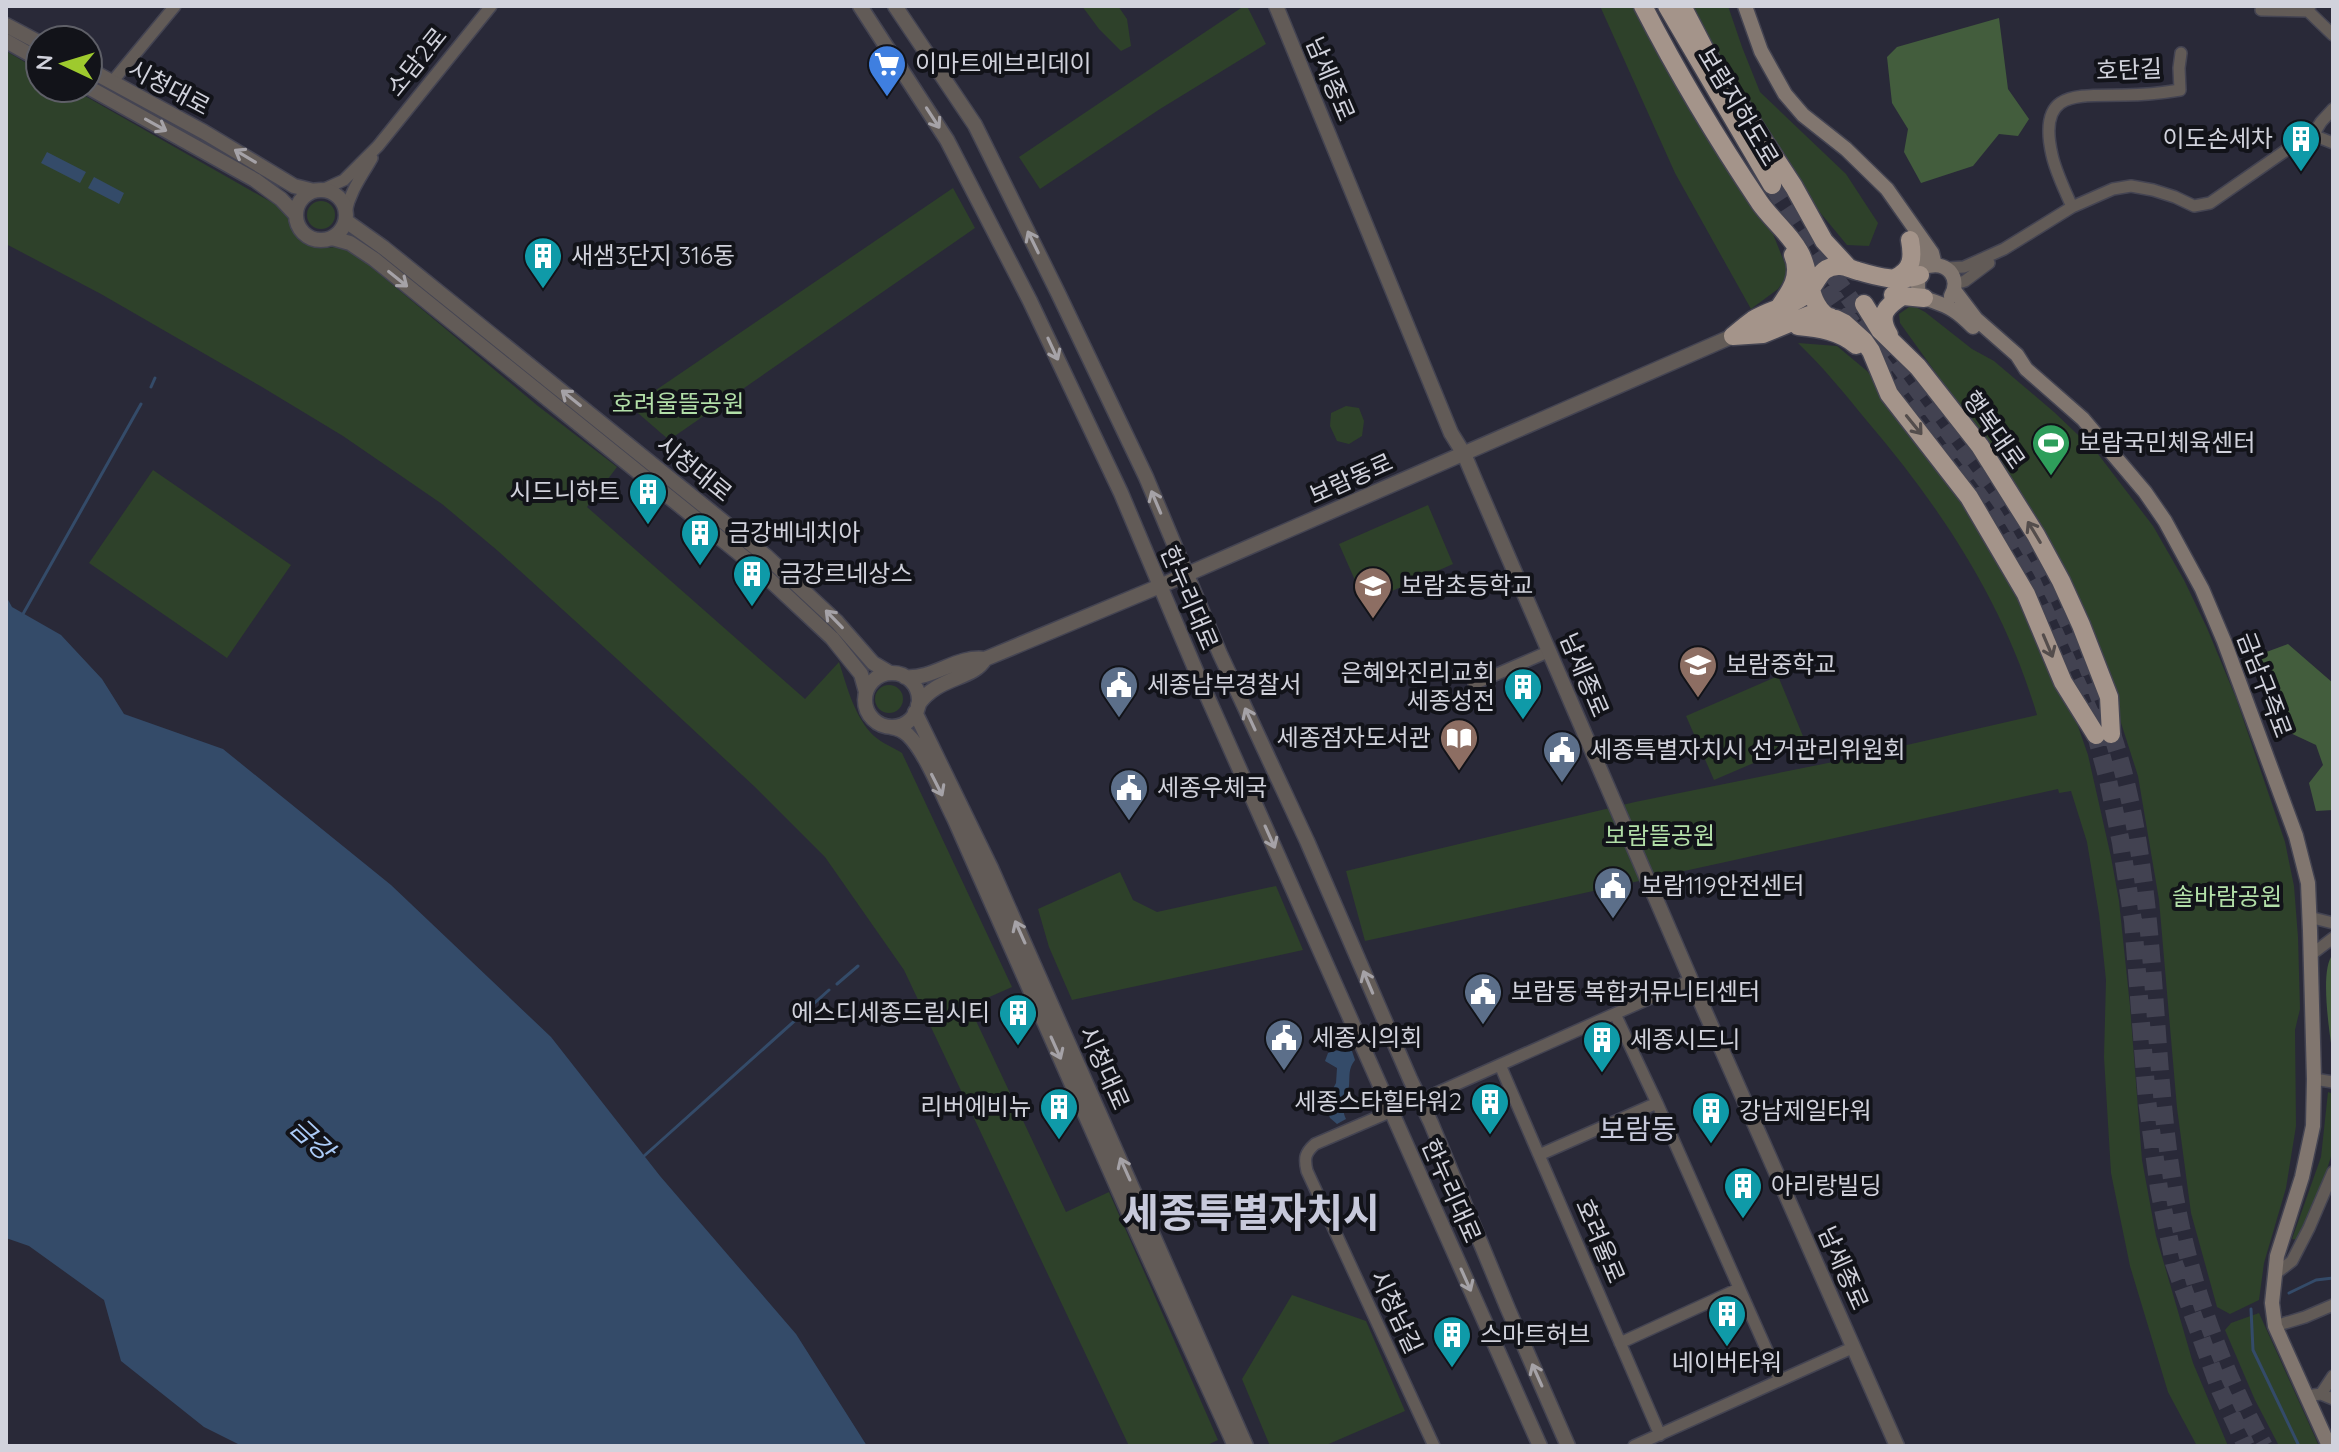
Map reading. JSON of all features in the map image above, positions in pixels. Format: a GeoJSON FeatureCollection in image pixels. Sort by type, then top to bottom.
{"type":"FeatureCollection","features":[{"type":"Feature","properties":{"kind":"highway"},"geometry":{"type":"LineString","coordinates":[[1643,6],[1675,68],[1803,257],[1816,305],[1832,318]]}},
{"type":"Feature","properties":{"kind":"highway","name":"보람지하도로"},"geometry":{"type":"LineString","coordinates":[[1652,6],[1765,198]]}},
{"type":"Feature","properties":{"kind":"highway","name":"보람지하도로"},"geometry":{"type":"LineString","coordinates":[[1667,6],[1708,79],[1765,198]]}},
{"type":"Feature","properties":{"kind":"highway"},"geometry":{"type":"LineString","coordinates":[[1682,6],[1707,54],[1794,187],[1824,241],[1862,278],[1864,304]]}},
{"type":"Feature","properties":{"kind":"highway"},"geometry":{"type":"LineString","coordinates":[[1765,198],[1776,209],[1788,204],[1794,196],[1794,187]]}},
{"type":"Feature","properties":{"kind":"highway"},"geometry":{"type":"LineString","coordinates":[[1765,198],[1796,263],[1796,276],[1781,317]]}},
{"type":"Feature","properties":{"kind":"highway"},"geometry":{"type":"LineString","coordinates":[[1893,279],[1910,268],[1913,256],[1910,240]]}},
{"type":"Feature","properties":{"kind":"highway"},"geometry":{"type":"LineString","coordinates":[[1733,336],[1763,334],[1794,302],[1812,289],[1821,272],[1829,267],[1893,279],[1911,278],[1934,269]]}},
{"type":"Feature","properties":{"kind":"highway"},"geometry":{"type":"LineString","coordinates":[[1781,317],[1852,316],[1864,304],[1894,295],[1929,300]]}},
{"type":"Feature","properties":{"kind":"highway"},"geometry":{"type":"LineString","coordinates":[[1894,344],[1882,315],[1887,305],[1904,295]]}},
{"type":"Feature","properties":{"kind":"highway","name":"행복대로"},"geometry":{"type":"LineString","coordinates":[[1832,318],[1844,323],[1864,341],[1889,394],[1969,497],[2026,594],[2063,682],[2104,734],[2109,697],[2061,581],[2036,535],[1980,446],[1918,367],[1880,330],[1864,304]]}},
{"type":"Feature","properties":{"kind":"highway"},"geometry":{"type":"LineString","coordinates":[[1781,317],[1849,339],[1865,355],[1889,394]]}},
{"type":"Feature","properties":{"kind":"highway"},"geometry":{"type":"LineString","coordinates":[[1889,394],[1888,380],[1893,371],[1905,365],[1918,367]]}},
{"type":"Feature","properties":{"kind":"main road"},"geometry":{"type":"LineString","coordinates":[[1745,6],[1761,51],[1785,94],[1803,115],[1846,149],[1887,189],[1932,253],[1934,269],[1918,287],[1929,300],[1947,300],[1955,287],[1955,278],[1934,269],[1923,265],[1918,251],[1876,190],[1877,181]]}},
{"type":"Feature","properties":{"kind":"main road","name":"금남구즉로"},"geometry":{"type":"LineString","coordinates":[[1955,287],[1976,319],[2083,419],[2145,492],[2165,521],[2202,589],[2224,641],[2296,836],[2308,883],[2312,954],[2313,1126],[2309,1153],[2277,1256],[2272,1303],[2275,1326],[2313,1395],[2329,1446]]}},
{"type":"Feature","properties":{"kind":"main road","name":"금남구즉로"},"geometry":{"type":"LineString","coordinates":[[1929,300],[1951,309],[2015,366],[2026,369]]}},
{"type":"Feature","properties":{"kind":"street"},"geometry":{"type":"LineString","coordinates":[[112,82],[175,6]]}},
{"type":"Feature","properties":{"kind":"street","name":"소담2로"},"geometry":{"type":"LineString","coordinates":[[378,146],[491,6]]}},
{"type":"Feature","properties":{"kind":"street","name":"한누리대로"},"geometry":{"type":"LineString","coordinates":[[860,6],[961,166],[1043,328],[1121,493],[1540,1446]]}},
{"type":"Feature","properties":{"kind":"street","name":"한누리대로"},"geometry":{"type":"LineString","coordinates":[[895,6],[975,125],[1146,477],[1220,654],[1307,841],[1431,1123],[1565,1439],[1574,1446]]}},
{"type":"Feature","properties":{"kind":"street","name":"남세종로"},"geometry":{"type":"LineString","coordinates":[[1276,6],[1451,433],[1464,454],[1897,1446]]}},
{"type":"Feature","properties":{"kind":"street"},"geometry":{"type":"LineString","coordinates":[[2261,10],[2309,9],[2333,35]]}},
{"type":"Feature","properties":{"kind":"street"},"geometry":{"type":"LineString","coordinates":[[6,25],[24,35]]}},
{"type":"Feature","properties":{"kind":"street"},"geometry":{"type":"LineString","coordinates":[[6,41],[24,51]]}},
{"type":"Feature","properties":{"kind":"street","name":"호탄길"},"geometry":{"type":"LineString","coordinates":[[2072,207],[2052,158],[2048,129],[2051,112],[2069,97],[2085,94],[2132,95],[2180,90],[2181,53]]}},
{"type":"Feature","properties":{"kind":"street","name":"시청대로"},"geometry":{"type":"LineString","coordinates":[[104,78],[294,186],[318,191]]}},
{"type":"Feature","properties":{"kind":"street","name":"시청대로"},"geometry":{"type":"LineString","coordinates":[[104,96],[255,180],[281,199],[296,215]]}},
{"type":"Feature","properties":{"kind":"street"},"geometry":{"type":"LineString","coordinates":[[1934,269],[1964,267],[2004,249],[2072,207],[2113,189],[2131,186],[2175,197],[2194,206],[2210,203],[2295,144],[2313,135],[2333,109]]}},
{"type":"Feature","properties":{"kind":"street"},"geometry":{"type":"LineString","coordinates":[[2313,135],[2333,143]]}},
{"type":"Feature","properties":{"kind":"street"},"geometry":{"type":"LineString","coordinates":[[378,146],[354,186],[343,229],[332,238],[320,241],[304,234],[296,215],[300,202],[306,195],[344,180],[378,146]]}},
{"type":"Feature","properties":{"kind":"street"},"geometry":{"type":"LineString","coordinates":[[318,191],[338,197],[346,216]]}},
{"type":"Feature","properties":{"kind":"street","name":"시청대로"},"geometry":{"type":"LineString","coordinates":[[346,216],[766,556],[837,622],[873,663],[890,673]]}},
{"type":"Feature","properties":{"kind":"street","name":"시청대로"},"geometry":{"type":"LineString","coordinates":[[332,238],[350,243],[374,259],[756,567],[832,638],[861,674],[866,692]]}},
{"type":"Feature","properties":{"kind":"street"},"geometry":{"type":"LineString","coordinates":[[1955,287],[2004,249]]}},
{"type":"Feature","properties":{"kind":"street","name":"보람동로"},"geometry":{"type":"LineString","coordinates":[[985,659],[1733,336]]}},
{"type":"Feature","properties":{"kind":"street"},"geometry":{"type":"LineString","coordinates":[[1474,684],[1550,651]]}},
{"type":"Feature","properties":{"kind":"street"},"geometry":{"type":"LineString","coordinates":[[975,658],[985,659],[980,668],[941,683],[925,694],[905,723],[891,727],[883,725],[870,716],[866,692],[875,679],[890,673],[905,677],[917,678],[975,658]]}},
{"type":"Feature","properties":{"kind":"street"},"geometry":{"type":"LineString","coordinates":[[905,677],[916,689],[917,708]]}},
{"type":"Feature","properties":{"kind":"street","name":"시청대로"},"geometry":{"type":"LineString","coordinates":[[917,708],[991,868],[1246,1446]]}},
{"type":"Feature","properties":{"kind":"street","name":"시청대로"},"geometry":{"type":"LineString","coordinates":[[891,727],[909,735],[954,818],[1235,1446]]}},
{"type":"Feature","properties":{"kind":"street"},"geometry":{"type":"LineString","coordinates":[[2309,917],[2333,923]]}},
{"type":"Feature","properties":{"kind":"street"},"geometry":{"type":"LineString","coordinates":[[2312,954],[2333,938]]}},
{"type":"Feature","properties":{"kind":"street"},"geometry":{"type":"LineString","coordinates":[[1431,1123],[1428,1108],[1432,1095],[1691,980]]}},
{"type":"Feature","properties":{"kind":"street"},"geometry":{"type":"LineString","coordinates":[[1615,1014],[1780,1380]]}},
{"type":"Feature","properties":{"kind":"street","name":"호려울로"},"geometry":{"type":"LineString","coordinates":[[1500,1065],[1660,1435]]}},
{"type":"Feature","properties":{"kind":"street"},"geometry":{"type":"LineString","coordinates":[[1410,1079],[1432,1095]]}},
{"type":"Feature","properties":{"kind":"street"},"geometry":{"type":"LineString","coordinates":[[2314,1079],[2333,1082]]}},
{"type":"Feature","properties":{"kind":"street"},"geometry":{"type":"LineString","coordinates":[[1539,1155],[1657,1103]]}},
{"type":"Feature","properties":{"kind":"street","name":"시청남길"},"geometry":{"type":"LineString","coordinates":[[1392,1111],[1315,1144],[1306,1152],[1305,1160],[1307,1171],[1434,1446]]}},
{"type":"Feature","properties":{"kind":"street"},"geometry":{"type":"LineString","coordinates":[[2273,1275],[2292,1261],[2333,1172]]}},
{"type":"Feature","properties":{"kind":"street"},"geometry":{"type":"LineString","coordinates":[[1620,1343],[1738,1289]]}},
{"type":"Feature","properties":{"kind":"street"},"geometry":{"type":"LineString","coordinates":[[2275,1326],[2333,1305]]}},
{"type":"Feature","properties":{"kind":"street"},"geometry":{"type":"LineString","coordinates":[[1634,1446],[1854,1347]]}},
{"type":"Feature","properties":{"kind":"street"},"geometry":{"type":"LineString","coordinates":[[2313,1395],[2333,1376]]}},
{"type":"Feature","properties":{"kind":"street"},"geometry":{"type":"LineString","coordinates":[[2313,1395],[2333,1399]]}},
{"type":"Feature","properties":{"kind":"green space"},"geometry":{"type":"Polygon","coordinates":[[[1082,6],[1118,6],[1127,19],[1131,46],[1121,51],[1082,6]]]}},
{"type":"Feature","properties":{"kind":"green space"},"geometry":{"type":"Polygon","coordinates":[[[1247,6],[1266,44],[1160,109],[1040,189],[1019,157],[1247,6]]]}},
{"type":"Feature","properties":{"kind":"green space"},"geometry":{"type":"Polygon","coordinates":[[[1600,6],[1636,6],[1773,234],[1789,274],[1778,289],[1751,309],[1675,173],[1600,6]]]}},
{"type":"Feature","properties":{"kind":"green space"},"geometry":{"type":"Polygon","coordinates":[[[1687,6],[1728,6],[1760,92],[1846,174],[1878,223],[1869,246],[1847,245],[1808,198],[1687,6]]]}},
{"type":"Feature","properties":{"kind":"green space"},"geometry":{"type":"Polygon","coordinates":[[[1999,18],[2008,89],[2029,119],[2018,136],[1999,134],[1973,166],[1921,183],[1904,152],[1908,129],[1892,103],[1887,57],[1897,47],[1999,18]]]}},
{"type":"Feature","properties":{"kind":"green space"},"geometry":{"type":"Polygon","coordinates":[[[6,51],[24,62],[24,104],[99,104],[285,210],[304,242],[319,248],[339,246],[357,255],[538,406],[617,467],[587,507],[805,699],[839,662],[852,702],[867,729],[877,739],[902,753],[1012,987],[969,1006],[1066,1212],[1109,1192],[1218,1440],[1205,1446],[1129,1446],[904,970],[825,857],[755,787],[498,551],[442,504],[343,436],[262,387],[101,294],[6,244],[6,51]]]}},
{"type":"Feature","properties":{"kind":"green space","name":"호려울뜰공원"},"geometry":{"type":"Polygon","coordinates":[[[953,188],[975,228],[669,440],[631,407],[953,188]]]}},
{"type":"Feature","properties":{"kind":"green space"},"geometry":{"type":"Polygon","coordinates":[[[321,201],[331,205],[335,215],[331,225],[321,229],[311,225],[307,215],[311,205],[321,201]]]}},
{"type":"Feature","properties":{"kind":"green space","name":"솔바람공원"},"geometry":{"type":"Polygon","coordinates":[[[1912,305],[1972,349],[1994,361],[2054,412],[2098,454],[2153,526],[2207,628],[2236,698],[2285,842],[2294,886],[2298,937],[2300,1009],[2295,1030],[2296,1126],[2286,1188],[2264,1263],[2259,1300],[2230,1314],[2217,1307],[2191,1213],[2177,1108],[2159,900],[2138,776],[2115,704],[1969,419],[1900,323],[1899,314],[1912,305]]]}},
{"type":"Feature","properties":{"kind":"green space","name":"보람뜰공원"},"geometry":{"type":"Polygon","coordinates":[[[1798,343],[1837,346],[1867,371],[1891,402],[1992,542],[2070,703],[2088,755],[2119,901],[2142,1160],[2156,1236],[2193,1363],[2228,1446],[2197,1446],[2168,1392],[2130,1266],[2111,1173],[2104,1057],[2106,980],[2099,914],[2087,842],[2071,791],[2059,793],[2058,789],[1365,941],[1346,871],[1635,802],[1833,762],[2037,715],[2007,634],[1968,559],[1945,523],[1894,454],[1798,343]]]}},
{"type":"Feature","properties":{"kind":"green space"},"geometry":{"type":"Polygon","coordinates":[[[1346,406],[1359,408],[1364,421],[1362,436],[1349,444],[1337,441],[1330,426],[1331,413],[1346,406]]]}},
{"type":"Feature","properties":{"kind":"green space"},"geometry":{"type":"Polygon","coordinates":[[[153,470],[291,565],[227,658],[89,563],[153,470]]]}},
{"type":"Feature","properties":{"kind":"green space"},"geometry":{"type":"Polygon","coordinates":[[[1428,505],[1453,564],[1365,603],[1339,544],[1428,505]]]}},
{"type":"Feature","properties":{"kind":"green space"},"geometry":{"type":"Polygon","coordinates":[[[2288,644],[2333,683],[2333,810],[2316,811],[2309,783],[2323,765],[2316,745],[2284,730],[2259,676],[2261,654],[2288,644]]]}},
{"type":"Feature","properties":{"kind":"green space"},"geometry":{"type":"Polygon","coordinates":[[[1778,676],[1805,741],[1714,780],[1686,716],[1778,676]]]}},
{"type":"Feature","properties":{"kind":"green space"},"geometry":{"type":"Polygon","coordinates":[[[889,685],[899,689],[903,699],[899,709],[889,713],[879,709],[875,699],[879,689],[889,685]]]}},
{"type":"Feature","properties":{"kind":"green space"},"geometry":{"type":"Polygon","coordinates":[[[1120,872],[1133,900],[1157,912],[1276,886],[1303,950],[1072,1000],[1049,947],[1038,909],[1120,872]]]}},
{"type":"Feature","properties":{"kind":"green space"},"geometry":{"type":"Polygon","coordinates":[[[2333,954],[2333,1057],[2326,988],[2333,954]]]}},
{"type":"Feature","properties":{"kind":"green space"},"geometry":{"type":"Polygon","coordinates":[[[2328,1092],[2333,1094],[2333,1150],[2319,1195],[2298,1240],[2292,1239],[2321,1157],[2328,1092]]]}},
{"type":"Feature","properties":{"kind":"green space"},"geometry":{"type":"Polygon","coordinates":[[[1292,1295],[1366,1321],[1405,1411],[1324,1446],[1270,1446],[1242,1379],[1292,1295]]]}},
{"type":"Feature","properties":{"kind":"green space"},"geometry":{"type":"Polygon","coordinates":[[[2259,1313],[2319,1446],[2279,1446],[2255,1400],[2225,1330],[2231,1323],[2259,1313]]]}},
{"type":"Feature","properties":{"kind":"water"},"geometry":{"type":"Polygon","coordinates":[[[47,152],[86,172],[80,183],[41,163],[47,152]]]}},
{"type":"Feature","properties":{"kind":"water"},"geometry":{"type":"Polygon","coordinates":[[[94,177],[124,193],[119,204],[88,188],[94,177]]]}},
{"type":"Feature","properties":{"kind":"water","name":"금강"},"geometry":{"type":"Polygon","coordinates":[[[6,596],[12,607],[61,635],[102,679],[124,714],[223,749],[391,885],[551,1037],[660,1176],[796,1334],[867,1446],[242,1446],[204,1427],[121,1361],[104,1300],[29,1246],[6,1238],[6,596]]]}},
{"type":"Feature","properties":{"kind":"water"},"geometry":{"type":"Polygon","coordinates":[[[1345,1048],[1352,1051],[1355,1060],[1350,1069],[1344,1107],[1346,1119],[1337,1124],[1330,1118],[1325,1104],[1336,1083],[1337,1068],[1325,1061],[1328,1053],[1345,1048]]]}},
{"type":"Feature","properties":{"kind":"waterway"},"geometry":{"type":"LineString","coordinates":[[151,387],[155,378]]}},
{"type":"Feature","properties":{"kind":"waterway"},"geometry":{"type":"LineString","coordinates":[[23,614],[141,404]]}},
{"type":"Feature","properties":{"kind":"waterway"},"geometry":{"type":"LineString","coordinates":[[837,984],[858,966]]}},
{"type":"Feature","properties":{"kind":"waterway"},"geometry":{"type":"LineString","coordinates":[[644,1156],[829,990]]}},
{"type":"Feature","properties":{"kind":"waterway"},"geometry":{"type":"LineString","coordinates":[[2289,1293],[2316,1280],[2333,1278]]}},
{"type":"Feature","properties":{"kind":"waterway"},"geometry":{"type":"LineString","coordinates":[[2251,1309],[2253,1350],[2299,1446]]}},
{"type":"Feature","properties":{"kind":"tunnel"},"geometry":{"type":"LineString","coordinates":[[1772,185],[1835,278],[2008,512],[2060,605],[2089,670],[2113,737],[2134,822],[2148,926],[2166,1133],[2179,1219],[2207,1320],[2233,1385],[2264,1446]]}},
{"type":"Feature","properties":{"kind":"tunnel"},"geometry":{"type":"LineString","coordinates":[[1811,265],[1858,332]]}},
{"type":"Feature","properties":{"kind":"tunnel"},"geometry":{"type":"LineString","coordinates":[[1878,359],[1994,516],[2032,582],[2090,713],[2108,780],[2133,921],[2147,1100],[2159,1189],[2174,1263],[2220,1390],[2246,1446]]}},
{"type":"Feature","properties":{"kind":"place","name":"이마트에브리데이"},"geometry":{"type":"Point","coordinates":[887,98]}},
{"type":"Feature","properties":{"kind":"place","name":"이도손세차"},"geometry":{"type":"Point","coordinates":[2301,173]}},
{"type":"Feature","properties":{"kind":"place","name":"새샘3단지 316동"},"geometry":{"type":"Point","coordinates":[543,290]}},
{"type":"Feature","properties":{"kind":"place","name":"보람국민체육센터"},"geometry":{"type":"Point","coordinates":[2051,477]}},
{"type":"Feature","properties":{"kind":"place","name":"시드니하트"},"geometry":{"type":"Point","coordinates":[648,526]}},
{"type":"Feature","properties":{"kind":"place","name":"금강베네치아"},"geometry":{"type":"Point","coordinates":[700,567]}},
{"type":"Feature","properties":{"kind":"place","name":"금강르네상스"},"geometry":{"type":"Point","coordinates":[752,608]}},
{"type":"Feature","properties":{"kind":"place","name":"보람초등학교"},"geometry":{"type":"Point","coordinates":[1373,620]}},
{"type":"Feature","properties":{"kind":"place","name":"보람중학교"},"geometry":{"type":"Point","coordinates":[1698,699]}},
{"type":"Feature","properties":{"kind":"place","name":"세종남부경찰서"},"geometry":{"type":"Point","coordinates":[1119,719]}},
{"type":"Feature","properties":{"kind":"place","name":"은혜와진리교회 세종성전"},"geometry":{"type":"Point","coordinates":[1523,721]}},
{"type":"Feature","properties":{"kind":"place","name":"세종점자도서관"},"geometry":{"type":"Point","coordinates":[1459,772]}},
{"type":"Feature","properties":{"kind":"place","name":"세종특별자치시 선거관리위원회"},"geometry":{"type":"Point","coordinates":[1562,784]}},
{"type":"Feature","properties":{"kind":"place","name":"세종우체국"},"geometry":{"type":"Point","coordinates":[1129,822]}},
{"type":"Feature","properties":{"kind":"place","name":"보람119안전센터"},"geometry":{"type":"Point","coordinates":[1613,920]}},
{"type":"Feature","properties":{"kind":"place","name":"보람동 복합커뮤니티센터"},"geometry":{"type":"Point","coordinates":[1483,1026]}},
{"type":"Feature","properties":{"kind":"place","name":"에스디세종드림시티"},"geometry":{"type":"Point","coordinates":[1018,1047]}},
{"type":"Feature","properties":{"kind":"place","name":"세종시의회"},"geometry":{"type":"Point","coordinates":[1284,1072]}},
{"type":"Feature","properties":{"kind":"place","name":"세종시드니"},"geometry":{"type":"Point","coordinates":[1602,1074]}},
{"type":"Feature","properties":{"kind":"place","name":"세종스타힐타워2"},"geometry":{"type":"Point","coordinates":[1490,1136]}},
{"type":"Feature","properties":{"kind":"place","name":"리버에비뉴"},"geometry":{"type":"Point","coordinates":[1059,1141]}},
{"type":"Feature","properties":{"kind":"place","name":"강남제일타워"},"geometry":{"type":"Point","coordinates":[1711,1145]}},
{"type":"Feature","properties":{"kind":"place","name":"아리랑빌딩"},"geometry":{"type":"Point","coordinates":[1743,1220]}},
{"type":"Feature","properties":{"kind":"place","name":"네이버타워"},"geometry":{"type":"Point","coordinates":[1727,1348]}},
{"type":"Feature","properties":{"kind":"place","name":"스마트허브"},"geometry":{"type":"Point","coordinates":[1452,1369]}},
{"type":"Feature","properties":{"kind":"district","name":"보람동"},"geometry":{"type":"Point","coordinates":[1638,1129]}},
{"type":"Feature","properties":{"kind":"district","name":"세종특별자치시"},"geometry":{"type":"Point","coordinates":[1251,1213]}}]}
